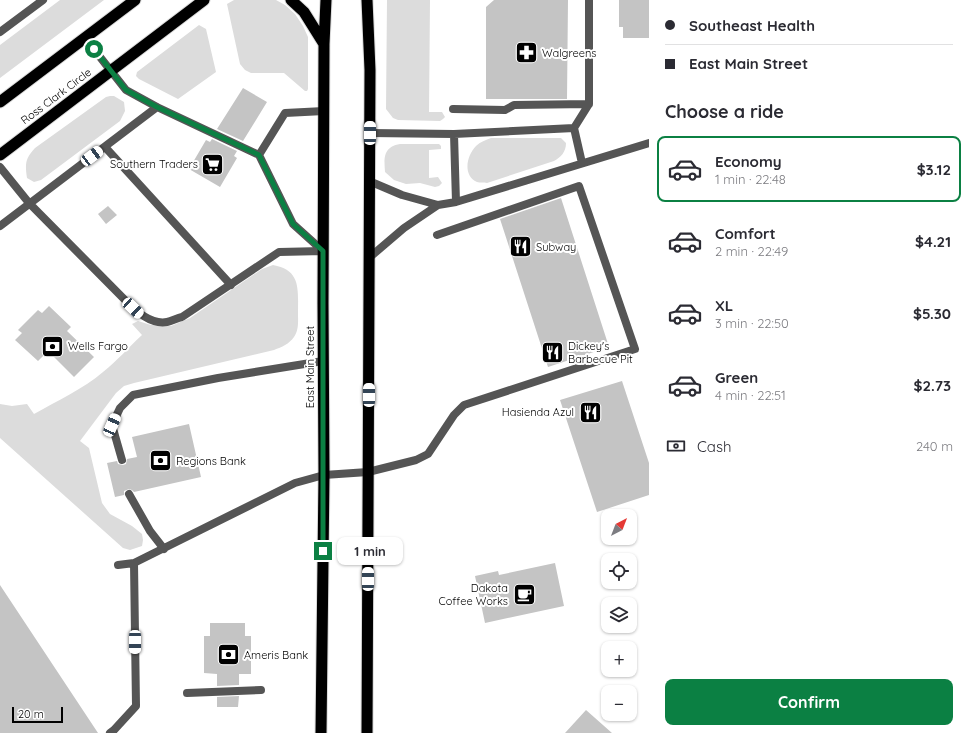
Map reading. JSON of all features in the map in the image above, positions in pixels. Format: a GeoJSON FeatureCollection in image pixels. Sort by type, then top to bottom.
{"type":"FeatureCollection","features":[{"type":"Feature","properties":{"kind":"highway"},"geometry":{"type":"LineString","coordinates":[[0,102],[135,0]]}},
{"type":"Feature","properties":{"kind":"highway","name":"Ross Clark Circle"},"geometry":{"type":"LineString","coordinates":[[0,155],[204,0]]}},
{"type":"Feature","properties":{"kind":"highway"},"geometry":{"type":"LineString","coordinates":[[291,0],[304,12],[324,44]]}},
{"type":"Feature","properties":{"kind":"highway","name":"East Main Street"},"geometry":{"type":"LineString","coordinates":[[321,733],[324,475],[324,44],[326,0]]}},
{"type":"Feature","properties":{"kind":"highway"},"geometry":{"type":"LineString","coordinates":[[367,0],[370,70],[367,733]]}},
{"type":"Feature","properties":{"kind":"lane"},"geometry":{"type":"LineString","coordinates":[[0,32],[43,0]]}},
{"type":"Feature","properties":{"kind":"lane"},"geometry":{"type":"LineString","coordinates":[[582,163],[574,128],[589,104],[589,0]]}},
{"type":"Feature","properties":{"kind":"lane"},"geometry":{"type":"LineString","coordinates":[[85,38],[126,90],[157,107],[259,155],[293,224],[323,251]]}},
{"type":"Feature","properties":{"kind":"lane"},"geometry":{"type":"LineString","coordinates":[[453,109],[505,110],[514,105],[589,104]]}},
{"type":"Feature","properties":{"kind":"lane"},"geometry":{"type":"LineString","coordinates":[[0,226],[157,107]]}},
{"type":"Feature","properties":{"kind":"lane"},"geometry":{"type":"LineString","coordinates":[[259,155],[285,113],[324,111]]}},
{"type":"Feature","properties":{"kind":"lane"},"geometry":{"type":"LineString","coordinates":[[370,133],[454,134],[574,128]]}},
{"type":"Feature","properties":{"kind":"lane"},"geometry":{"type":"LineString","coordinates":[[454,134],[456,202]]}},
{"type":"Feature","properties":{"kind":"lane"},"geometry":{"type":"LineString","coordinates":[[370,258],[404,228],[438,205],[456,202],[649,143]]}},
{"type":"Feature","properties":{"kind":"lane"},"geometry":{"type":"LineString","coordinates":[[105,147],[231,285]]}},
{"type":"Feature","properties":{"kind":"lane"},"geometry":{"type":"LineString","coordinates":[[0,167],[30,203],[126,301],[140,314],[153,321],[166,322],[182,317],[279,252],[323,251]]}},
{"type":"Feature","properties":{"kind":"lane"},"geometry":{"type":"LineString","coordinates":[[370,181],[402,195],[438,205]]}},
{"type":"Feature","properties":{"kind":"lane"},"geometry":{"type":"LineString","coordinates":[[118,565],[134,563],[295,483],[324,475],[368,472],[416,460],[428,454],[454,416],[464,405],[635,349],[580,186],[437,235]]}},
{"type":"Feature","properties":{"kind":"lane"},"geometry":{"type":"LineString","coordinates":[[122,460],[112,425],[120,408],[133,395],[218,378],[323,361]]}},
{"type":"Feature","properties":{"kind":"lane"},"geometry":{"type":"LineString","coordinates":[[129,494],[150,531],[164,549]]}},
{"type":"Feature","properties":{"kind":"lane"},"geometry":{"type":"LineString","coordinates":[[110,733],[136,706],[134,563]]}},
{"type":"Feature","properties":{"kind":"lane"},"geometry":{"type":"LineString","coordinates":[[187,693],[261,690]]}},
{"type":"Feature","properties":{"kind":"shaded area"},"geometry":{"type":"Polygon","coordinates":[[[60,0],[104,0],[0,78],[0,45],[60,0]]]}},
{"type":"Feature","properties":{"kind":"shaded area"},"geometry":{"type":"Polygon","coordinates":[[[234,0],[276,0],[285,5],[295,14],[308,37],[307,91],[305,91],[284,73],[251,73],[245,70],[240,64],[227,4],[234,0]]]}},
{"type":"Feature","properties":{"kind":"shaded area"},"geometry":{"type":"Polygon","coordinates":[[[387,0],[430,0],[429,112],[442,112],[445,117],[440,121],[398,120],[393,118],[386,109],[387,0]]]}},
{"type":"Feature","properties":{"kind":"shaded area"},"geometry":{"type":"Polygon","coordinates":[[[199,25],[206,29],[216,72],[178,99],[136,76],[137,72],[199,25]]]}},
{"type":"Feature","properties":{"kind":"shaded area"},"geometry":{"type":"Polygon","coordinates":[[[114,96],[124,102],[125,111],[120,121],[41,180],[34,182],[27,178],[26,162],[29,155],[35,148],[106,97],[114,96]]]}},
{"type":"Feature","properties":{"kind":"shaded area"},"geometry":{"type":"Polygon","coordinates":[[[491,138],[561,138],[566,143],[566,146],[563,154],[554,161],[487,183],[477,182],[469,175],[468,160],[470,154],[476,146],[491,138]]]}},
{"type":"Feature","properties":{"kind":"shaded area"},"geometry":{"type":"Polygon","coordinates":[[[439,144],[441,146],[441,149],[429,150],[429,178],[438,177],[442,183],[439,186],[435,187],[420,183],[406,184],[394,180],[385,172],[385,158],[388,150],[394,145],[439,144]]]}},
{"type":"Feature","properties":{"kind":"shaded area"},"geometry":{"type":"Polygon","coordinates":[[[273,265],[289,271],[296,282],[298,296],[298,325],[296,334],[290,342],[274,350],[124,386],[116,393],[80,441],[89,448],[102,503],[110,514],[132,526],[142,534],[142,546],[130,550],[123,548],[0,438],[0,404],[12,406],[27,404],[34,414],[87,384],[113,363],[142,335],[132,324],[138,321],[151,325],[171,326],[190,318],[262,269],[273,265]]]}},
{"type":"Feature","properties":{"kind":"building","name":"Walgreens"},"geometry":{"type":"Polygon","coordinates":[[[494,0],[568,0],[567,99],[486,99],[486,7],[494,0]]]}},
{"type":"Feature","properties":{"kind":"building"},"geometry":{"type":"Polygon","coordinates":[[[619,0],[649,0],[649,38],[623,38],[623,27],[619,27],[619,0]]]}},
{"type":"Feature","properties":{"kind":"building"},"geometry":{"type":"Polygon","coordinates":[[[243,88],[267,102],[243,141],[217,129],[243,88]]]}},
{"type":"Feature","properties":{"kind":"building","name":"Southern Traders"},"geometry":{"type":"Polygon","coordinates":[[[212,139],[237,151],[234,156],[237,158],[220,187],[189,169],[206,140],[210,142],[212,139]]]}},
{"type":"Feature","properties":{"kind":"building"},"geometry":{"type":"Polygon","coordinates":[[[561,198],[609,347],[548,367],[500,219],[561,198]]]}},
{"type":"Feature","properties":{"kind":"building"},"geometry":{"type":"Polygon","coordinates":[[[108,206],[117,215],[106,224],[98,214],[108,206]]]}},
{"type":"Feature","properties":{"kind":"building","name":"Wells Fargo"},"geometry":{"type":"Polygon","coordinates":[[[49,306],[71,327],[67,331],[94,357],[74,377],[48,351],[38,361],[15,340],[22,333],[18,330],[38,310],[42,313],[49,306]]]}},
{"type":"Feature","properties":{"kind":"building"},"geometry":{"type":"Polygon","coordinates":[[[622,381],[649,463],[649,495],[606,509],[601,509],[601,511],[597,512],[560,400],[622,381]]]}},
{"type":"Feature","properties":{"kind":"building","name":"Regions Bank"},"geometry":{"type":"Polygon","coordinates":[[[189,424],[201,477],[134,492],[129,489],[124,491],[124,495],[115,497],[107,463],[117,461],[118,464],[123,465],[126,464],[127,459],[137,457],[132,437],[189,424]]]}},
{"type":"Feature","properties":{"kind":"building"},"geometry":{"type":"Polygon","coordinates":[[[555,563],[564,606],[485,623],[475,576],[498,571],[499,575],[555,563]]]}},
{"type":"Feature","properties":{"kind":"building"},"geometry":{"type":"Polygon","coordinates":[[[0,585],[98,733],[0,733],[0,585]]]}},
{"type":"Feature","properties":{"kind":"building","name":"Ameris Bank"},"geometry":{"type":"Polygon","coordinates":[[[210,623],[245,623],[245,636],[251,636],[251,674],[239,674],[239,685],[217,686],[217,674],[204,673],[204,636],[210,636],[210,623]]]}},
{"type":"Feature","properties":{"kind":"building"},"geometry":{"type":"Polygon","coordinates":[[[239,696],[238,707],[217,707],[217,697],[239,696]]]}},
{"type":"Feature","properties":{"kind":"building"},"geometry":{"type":"Polygon","coordinates":[[[586,710],[612,733],[565,733],[586,710]]]}},
{"type":"Feature","properties":{"kind":"place","name":"Walgreens"},"geometry":{"type":"Point","coordinates":[527,53]}},
{"type":"Feature","properties":{"kind":"place","name":"Southern Traders"},"geometry":{"type":"Point","coordinates":[213,164]}},
{"type":"Feature","properties":{"kind":"place","name":"Subway"},"geometry":{"type":"Point","coordinates":[521,247]}},
{"type":"Feature","properties":{"kind":"place","name":"Wells Fargo"},"geometry":{"type":"Point","coordinates":[52,346]}},
{"type":"Feature","properties":{"kind":"place","name":"Dickey's Barbecue Pit"},"geometry":{"type":"Point","coordinates":[552,352]}},
{"type":"Feature","properties":{"kind":"place","name":"Hasienda Azul"},"geometry":{"type":"Point","coordinates":[590,412]}},
{"type":"Feature","properties":{"kind":"place","name":"Regions Bank"},"geometry":{"type":"Point","coordinates":[160,461]}},
{"type":"Feature","properties":{"kind":"place","name":"Dakota Coffee Works"},"geometry":{"type":"Point","coordinates":[524,594]}},
{"type":"Feature","properties":{"kind":"place","name":"Ameris Bank"},"geometry":{"type":"Point","coordinates":[228,655]}},
{"type":"Feature","properties":{"kind":"route"},"geometry":{"type":"LineString","coordinates":[[94,49],[126,90],[157,107],[259,155],[293,224],[323,251],[323,551]]}}]}
